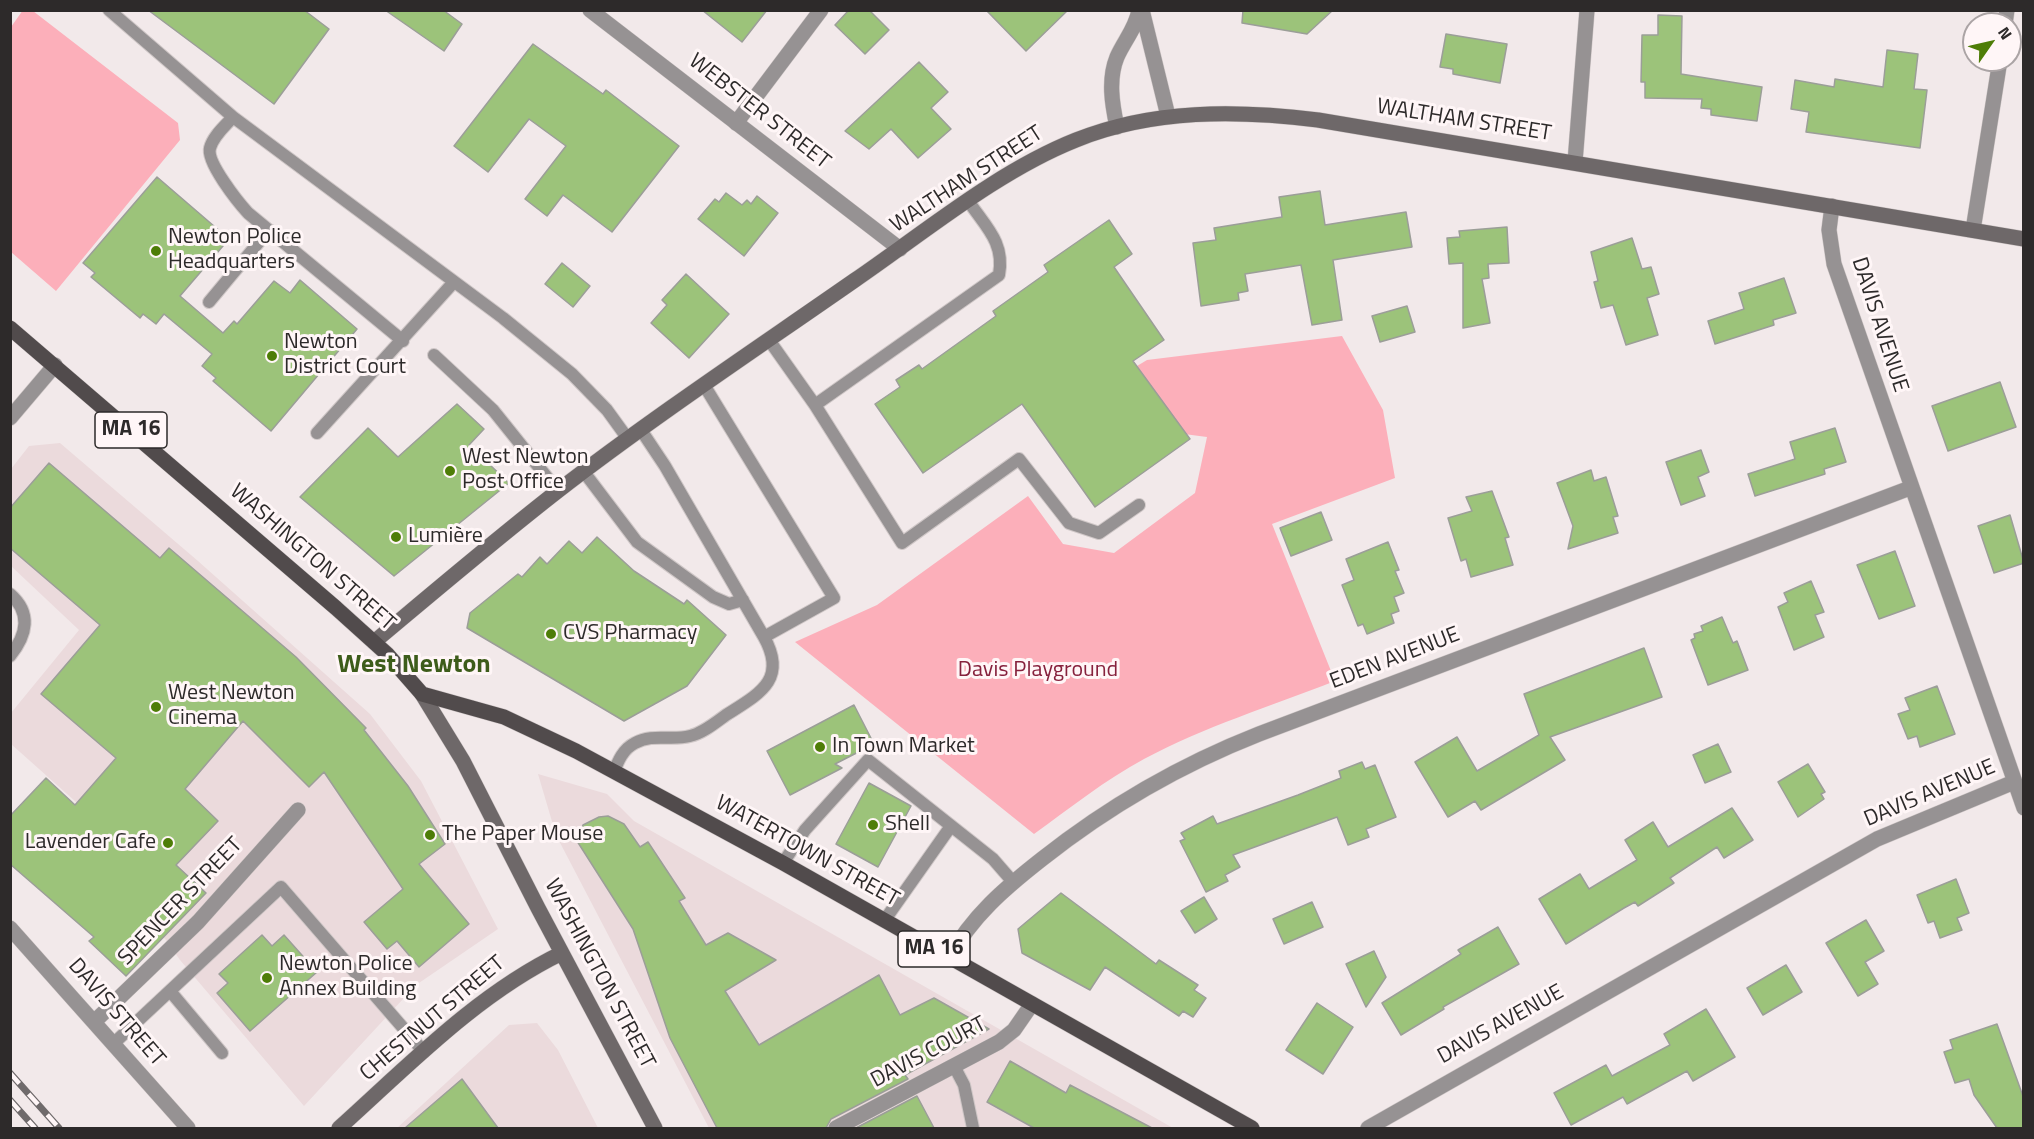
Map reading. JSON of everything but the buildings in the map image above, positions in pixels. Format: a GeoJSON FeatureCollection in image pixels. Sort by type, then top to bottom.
{"type":"FeatureCollection","features":[{"type":"Feature","properties":{"kind":"main road","name":"WALTHAM STREET"},"geometry":{"type":"LineString","coordinates":[[374,642],[558,491],[704,385],[900,249],[1039,157],[1077,139],[1117,127],[1168,117],[1229,114],[1295,117],[1575,162],[2024,239]]}},
{"type":"Feature","properties":{"kind":"main road","name":"WASHINGTON STREET"},"geometry":{"type":"LineString","coordinates":[[10,328],[374,642],[422,694],[464,761],[655,1128]]}},
{"type":"Feature","properties":{"kind":"main road","name":"WATERTOWN STREET"},"geometry":{"type":"LineString","coordinates":[[422,694],[511,720],[614,772],[783,863],[1252,1128]]}},
{"type":"Feature","properties":{"kind":"main road","name":"CHESTNUT STREET"},"geometry":{"type":"LineString","coordinates":[[339,1128],[424,1052],[502,987],[562,952]]}},
{"type":"Feature","properties":{"kind":"street","name":"WEBSTER STREET"},"geometry":{"type":"LineString","coordinates":[[590,10],[900,249]]}},
{"type":"Feature","properties":{"kind":"street"},"geometry":{"type":"LineString","coordinates":[[736,123],[821,10]]}},
{"type":"Feature","properties":{"kind":"street"},"geometry":{"type":"LineString","coordinates":[[1141,10],[1168,117]]}},
{"type":"Feature","properties":{"kind":"street"},"geometry":{"type":"LineString","coordinates":[[1117,127],[1112,100],[1113,74],[1117,58],[1141,10]]}},
{"type":"Feature","properties":{"kind":"street"},"geometry":{"type":"LineString","coordinates":[[1575,162],[1587,10]]}},
{"type":"Feature","properties":{"kind":"street"},"geometry":{"type":"LineString","coordinates":[[1973,230],[1998,72]]}},
{"type":"Feature","properties":{"kind":"street","name":"DAVIS AVENUE"},"geometry":{"type":"LineString","coordinates":[[1368,1128],[1877,839],[2014,782],[1834,264],[1829,230],[1832,206]]}},
{"type":"Feature","properties":{"kind":"street"},"geometry":{"type":"LineString","coordinates":[[10,418],[55,365]]}},
{"type":"Feature","properties":{"kind":"street","name":"EDEN AVENUE"},"geometry":{"type":"LineString","coordinates":[[949,958],[980,912],[1013,882],[1110,808],[1226,747],[1910,488]]}},
{"type":"Feature","properties":{"kind":"street"},"geometry":{"type":"LineString","coordinates":[[2014,782],[2023,803]]}},
{"type":"Feature","properties":{"kind":"street","name":"SPENCER STREET"},"geometry":{"type":"LineString","coordinates":[[94,1022],[198,922],[298,810]]}},
{"type":"Feature","properties":{"kind":"street","name":"DAVIS STREET"},"geometry":{"type":"LineString","coordinates":[[10,928],[188,1128]]}},
{"type":"Feature","properties":{"kind":"street","name":"DAVIS COURT"},"geometry":{"type":"LineString","coordinates":[[836,1128],[1009,1035],[1032,1004]]}},
{"type":"Feature","properties":{"kind":"lane"},"geometry":{"type":"LineString","coordinates":[[108,10],[233,117],[572,374],[607,410],[628,439]]}},
{"type":"Feature","properties":{"kind":"lane"},"geometry":{"type":"LineString","coordinates":[[233,117],[213,140],[210,154],[236,199],[248,213],[403,341]]}},
{"type":"Feature","properties":{"kind":"lane"},"geometry":{"type":"LineString","coordinates":[[815,405],[999,275],[1002,261],[1000,248],[969,202]]}},
{"type":"Feature","properties":{"kind":"lane"},"geometry":{"type":"LineString","coordinates":[[209,302],[269,230]]}},
{"type":"Feature","properties":{"kind":"lane"},"geometry":{"type":"LineString","coordinates":[[317,433],[403,341],[453,283]]}},
{"type":"Feature","properties":{"kind":"lane"},"geometry":{"type":"LineString","coordinates":[[769,340],[815,405],[902,543],[1019,459],[1069,524],[1099,533],[1139,505]]}},
{"type":"Feature","properties":{"kind":"lane"},"geometry":{"type":"LineString","coordinates":[[434,355],[493,411],[558,491]]}},
{"type":"Feature","properties":{"kind":"lane"},"geometry":{"type":"LineString","coordinates":[[704,385],[834,598],[764,637]]}},
{"type":"Feature","properties":{"kind":"lane"},"geometry":{"type":"LineString","coordinates":[[614,772],[619,759],[635,743],[645,738],[681,737],[699,732],[758,695],[768,683],[773,670],[772,653],[764,637],[665,466],[641,430]]}},
{"type":"Feature","properties":{"kind":"lane"},"geometry":{"type":"LineString","coordinates":[[584,472],[637,542],[714,597],[729,604],[743,600]]}},
{"type":"Feature","properties":{"kind":"lane"},"geometry":{"type":"LineString","coordinates":[[10,594],[23,610],[26,627],[21,642],[10,656]]}},
{"type":"Feature","properties":{"kind":"lane"},"geometry":{"type":"LineString","coordinates":[[783,863],[805,830],[867,760],[993,859],[1013,882]]}},
{"type":"Feature","properties":{"kind":"lane"},"geometry":{"type":"LineString","coordinates":[[884,921],[951,826]]}},
{"type":"Feature","properties":{"kind":"lane"},"geometry":{"type":"LineString","coordinates":[[113,1044],[281,886],[424,1052]]}},
{"type":"Feature","properties":{"kind":"lane"},"geometry":{"type":"LineString","coordinates":[[170,990],[222,1053]]}},
{"type":"Feature","properties":{"kind":"lane"},"geometry":{"type":"LineString","coordinates":[[954,1066],[964,1085],[973,1128]]}},
{"type":"Feature","properties":{"kind":"shaded area"},"geometry":{"type":"Polygon","coordinates":[[[60,443],[198,561],[370,714],[421,781],[498,929],[416,985],[304,1106],[180,960],[166,940],[98,870],[122,843],[11,744],[11,713],[79,630],[11,566],[11,469],[29,446],[60,443]]]}},
{"type":"Feature","properties":{"kind":"shaded area"},"geometry":{"type":"Polygon","coordinates":[[[538,774],[607,794],[634,821],[1173,1128],[709,1128],[556,835],[538,774]]]}},
{"type":"Feature","properties":{"kind":"shaded area"},"geometry":{"type":"Polygon","coordinates":[[[537,1023],[558,1050],[598,1128],[397,1128],[509,1025],[537,1023]]]}},
{"type":"Feature","properties":{"kind":"green space"},"geometry":{"type":"Polygon","coordinates":[[[23,10],[33,11],[178,123],[180,140],[56,291],[11,252],[11,27],[23,10]]]}},
{"type":"Feature","properties":{"kind":"green space","name":"Davis Playground"},"geometry":{"type":"Polygon","coordinates":[[[1342,336],[1383,410],[1395,478],[1272,524],[1335,681],[1167,747],[1102,785],[1034,834],[795,642],[877,605],[1028,496],[1063,544],[1114,553],[1195,493],[1207,437],[1184,434],[1137,366],[1147,360],[1342,336]]]}},
{"type":"Feature","properties":{"kind":"railway"},"geometry":{"type":"LineString","coordinates":[[10,1073],[59,1128]]}},
{"type":"Feature","properties":{"kind":"railway"},"geometry":{"type":"LineString","coordinates":[[10,1100],[35,1128]]}},
{"type":"Feature","properties":{"kind":"place","name":"Newton Police Headquarters"},"geometry":{"type":"Point","coordinates":[156,251]}},
{"type":"Feature","properties":{"kind":"place","name":"Newton District Court"},"geometry":{"type":"Point","coordinates":[272,356]}},
{"type":"Feature","properties":{"kind":"place","name":"West Newton Post Office"},"geometry":{"type":"Point","coordinates":[450,471]}},
{"type":"Feature","properties":{"kind":"place","name":"Lumière"},"geometry":{"type":"Point","coordinates":[396,537]}},
{"type":"Feature","properties":{"kind":"place","name":"CVS Pharmacy"},"geometry":{"type":"Point","coordinates":[551,634]}},
{"type":"Feature","properties":{"kind":"place","name":"West Newton Cinema"},"geometry":{"type":"Point","coordinates":[156,707]}},
{"type":"Feature","properties":{"kind":"place","name":"In Town Market"},"geometry":{"type":"Point","coordinates":[820,747]}},
{"type":"Feature","properties":{"kind":"place","name":"Shell"},"geometry":{"type":"Point","coordinates":[873,825]}},
{"type":"Feature","properties":{"kind":"place","name":"The Paper Mouse"},"geometry":{"type":"Point","coordinates":[430,835]}},
{"type":"Feature","properties":{"kind":"place","name":"Lavender Cafe"},"geometry":{"type":"Point","coordinates":[168,843]}},
{"type":"Feature","properties":{"kind":"place","name":"Newton Police Annex Building"},"geometry":{"type":"Point","coordinates":[267,978]}},
{"type":"Feature","properties":{"kind":"district","name":"West Newton"},"geometry":{"type":"Point","coordinates":[414,666]}}]}
